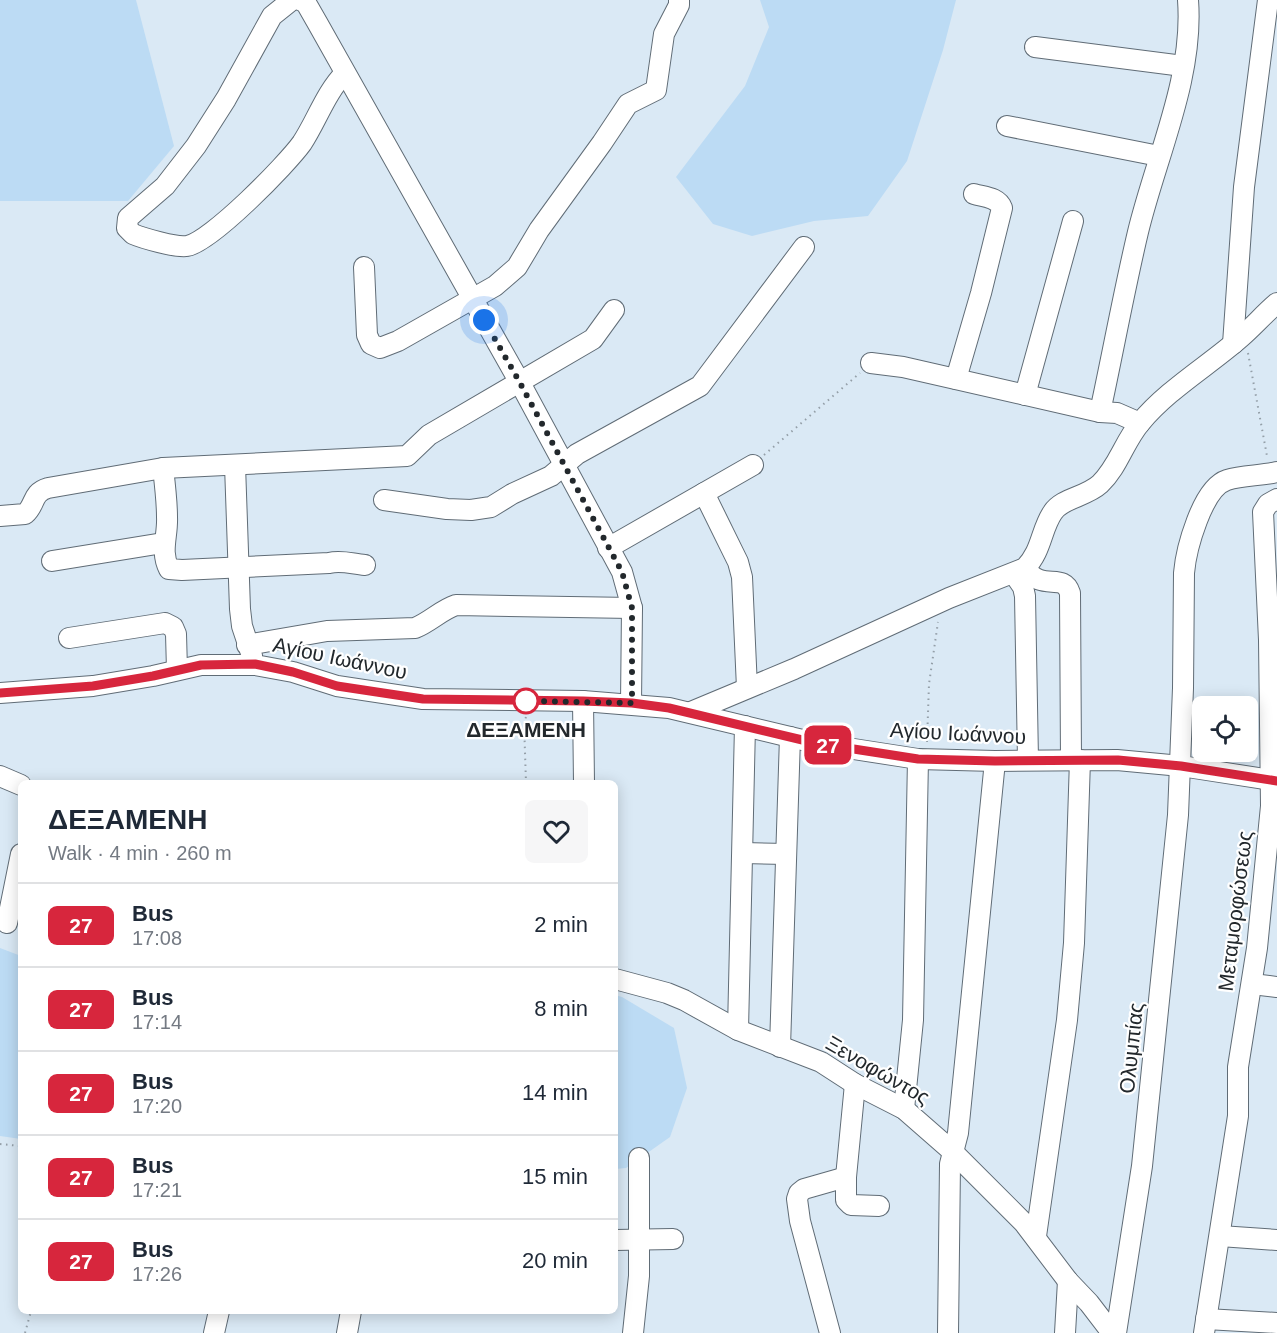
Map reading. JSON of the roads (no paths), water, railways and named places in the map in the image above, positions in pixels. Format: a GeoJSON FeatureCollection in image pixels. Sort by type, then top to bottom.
{"type":"FeatureCollection","features":[{"type":"Feature","properties":{"kind":"street"},"geometry":{"type":"LineString","coordinates":[[292,0],[272,16],[226,99],[196,146],[165,186],[128,218],[127,228],[132,233],[177,246],[187,246],[201,240],[238,210],[301,144],[335,83],[345,73]]}},
{"type":"Feature","properties":{"kind":"street"},"geometry":{"type":"LineString","coordinates":[[300,0],[306,3],[421,203],[622,572],[632,608],[632,703]]}},
{"type":"Feature","properties":{"kind":"street"},"geometry":{"type":"LineString","coordinates":[[364,267],[367,334],[371,344],[380,348],[398,341],[495,286],[517,267],[539,230],[628,104],[656,90],[664,34],[679,5],[679,0]]}},
{"type":"Feature","properties":{"kind":"street"},"geometry":{"type":"LineString","coordinates":[[1100,412],[1138,232],[1159,156],[1170,128],[1183,66],[1189,18],[1188,0]]}},
{"type":"Feature","properties":{"kind":"street"},"geometry":{"type":"LineString","coordinates":[[1237,341],[1244,187],[1268,0]]}},
{"type":"Feature","properties":{"kind":"street"},"geometry":{"type":"LineString","coordinates":[[1035,47],[1183,66]]}},
{"type":"Feature","properties":{"kind":"street"},"geometry":{"type":"LineString","coordinates":[[1007,126],[1159,156]]}},
{"type":"Feature","properties":{"kind":"street"},"geometry":{"type":"LineString","coordinates":[[956,379],[981,293],[1002,208],[995,199],[974,194]]}},
{"type":"Feature","properties":{"kind":"street"},"geometry":{"type":"LineString","coordinates":[[1025,395],[1073,221]]}},
{"type":"Feature","properties":{"kind":"street"},"geometry":{"type":"LineString","coordinates":[[384,500],[471,510],[490,507],[551,476],[577,454],[700,386],[751,321],[804,247]]}},
{"type":"Feature","properties":{"kind":"street"},"geometry":{"type":"LineString","coordinates":[[691,712],[936,604],[1019,571],[1032,561],[1053,511],[1064,502],[1085,495],[1100,484],[1116,466],[1128,440],[1140,423],[1165,398],[1237,341],[1277,303]]}},
{"type":"Feature","properties":{"kind":"street"},"geometry":{"type":"LineString","coordinates":[[0,516],[25,514],[40,490],[163,468],[407,456],[414,451],[420,441],[429,435],[593,339],[614,309]]}},
{"type":"Feature","properties":{"kind":"street"},"geometry":{"type":"LineString","coordinates":[[871,363],[903,367],[1100,412],[1116,413],[1140,423]]}},
{"type":"Feature","properties":{"kind":"street"},"geometry":{"type":"LineString","coordinates":[[235,465],[241,618],[247,645],[255,664]]}},
{"type":"Feature","properties":{"kind":"street"},"geometry":{"type":"LineString","coordinates":[[608,549],[753,465]]}},
{"type":"Feature","properties":{"kind":"street"},"geometry":{"type":"LineString","coordinates":[[163,468],[167,518],[167,533],[163,543],[165,561],[169,569],[329,563],[340,560],[365,565]]}},
{"type":"Feature","properties":{"kind":"street","name":"Ολυμπίας"},"geometry":{"type":"LineString","coordinates":[[1114,1333],[1142,1166],[1174,861],[1181,766],[1184,573],[1190,540],[1206,499],[1215,487],[1225,480],[1275,472]]}},
{"type":"Feature","properties":{"kind":"street"},"geometry":{"type":"LineString","coordinates":[[704,493],[738,562],[742,577],[747,688]]}},
{"type":"Feature","properties":{"kind":"street","name":"Μεταμορφώσεως"},"geometry":{"type":"LineString","coordinates":[[1205,1326],[1238,1116],[1238,1067],[1252,984],[1274,780],[1263,512],[1268,504],[1277,499]]}},
{"type":"Feature","properties":{"kind":"street"},"geometry":{"type":"LineString","coordinates":[[52,561],[163,543]]}},
{"type":"Feature","properties":{"kind":"street"},"geometry":{"type":"LineString","coordinates":[[1019,571],[1041,582],[1062,582],[1068,586],[1076,760],[1074,943],[1067,1020],[1036,1236]]}},
{"type":"Feature","properties":{"kind":"street"},"geometry":{"type":"LineString","coordinates":[[1019,571],[1024,596],[1028,760]]}},
{"type":"Feature","properties":{"kind":"street"},"geometry":{"type":"LineString","coordinates":[[247,645],[327,632],[415,628],[425,624],[448,607],[456,605],[632,608]]}},
{"type":"Feature","properties":{"kind":"street"},"geometry":{"type":"LineString","coordinates":[[69,638],[165,623],[173,627],[176,634],[177,670]]}},
{"type":"Feature","properties":{"kind":"street","name":"Αγίου Ιωάννου"},"geometry":{"type":"LineString","coordinates":[[0,693],[93,686],[201,665],[255,664],[293,672],[337,686],[423,699],[632,703],[691,712],[790,737],[922,759],[1118,760],[1181,766],[1274,780]]}},
{"type":"Feature","properties":{"kind":"street"},"geometry":{"type":"LineString","coordinates":[[583,701],[584,780]]}},
{"type":"Feature","properties":{"kind":"street"},"geometry":{"type":"LineString","coordinates":[[738,1030],[745,726]]}},
{"type":"Feature","properties":{"kind":"street"},"geometry":{"type":"LineString","coordinates":[[780,1047],[790,737]]}},
{"type":"Feature","properties":{"kind":"street"},"geometry":{"type":"LineString","coordinates":[[904,1109],[914,1020],[922,759]]}},
{"type":"Feature","properties":{"kind":"street"},"geometry":{"type":"LineString","coordinates":[[948,1333],[950,1164],[958,1133],[995,761]]}},
{"type":"Feature","properties":{"kind":"street"},"geometry":{"type":"LineString","coordinates":[[0,776],[18,784]]}},
{"type":"Feature","properties":{"kind":"street"},"geometry":{"type":"LineString","coordinates":[[743,853],[786,854]]}},
{"type":"Feature","properties":{"kind":"street"},"geometry":{"type":"LineString","coordinates":[[7,923],[18,869]]}},
{"type":"Feature","properties":{"kind":"street","name":"Ξενοφώντος"},"geometry":{"type":"LineString","coordinates":[[618,980],[684,1000],[738,1030],[821,1062],[855,1084],[904,1109],[952,1151],[1036,1236],[1068,1281],[1114,1333]]}},
{"type":"Feature","properties":{"kind":"street"},"geometry":{"type":"LineString","coordinates":[[1252,984],[1277,987]]}},
{"type":"Feature","properties":{"kind":"street"},"geometry":{"type":"LineString","coordinates":[[855,1084],[846,1177],[848,1203],[879,1206]]}},
{"type":"Feature","properties":{"kind":"street"},"geometry":{"type":"LineString","coordinates":[[633,1333],[639,1276],[639,1158]]}},
{"type":"Feature","properties":{"kind":"street"},"geometry":{"type":"LineString","coordinates":[[830,1333],[800,1221],[797,1199],[799,1193],[804,1189],[846,1177]]}},
{"type":"Feature","properties":{"kind":"street"},"geometry":{"type":"LineString","coordinates":[[1220,1236],[1277,1240]]}},
{"type":"Feature","properties":{"kind":"street"},"geometry":{"type":"LineString","coordinates":[[618,1240],[673,1239]]}},
{"type":"Feature","properties":{"kind":"street"},"geometry":{"type":"LineString","coordinates":[[1065,1333],[1068,1281]]}},
{"type":"Feature","properties":{"kind":"street"},"geometry":{"type":"LineString","coordinates":[[214,1333],[218,1314]]}},
{"type":"Feature","properties":{"kind":"street"},"geometry":{"type":"LineString","coordinates":[[347,1333],[350,1314]]}},
{"type":"Feature","properties":{"kind":"street"},"geometry":{"type":"LineString","coordinates":[[1205,1326],[1277,1323]]}},
{"type":"Feature","properties":{"kind":"place","name":"ΔΕΞΑΜΕΝΗ"},"geometry":{"type":"Point","coordinates":[526,701]}}]}
